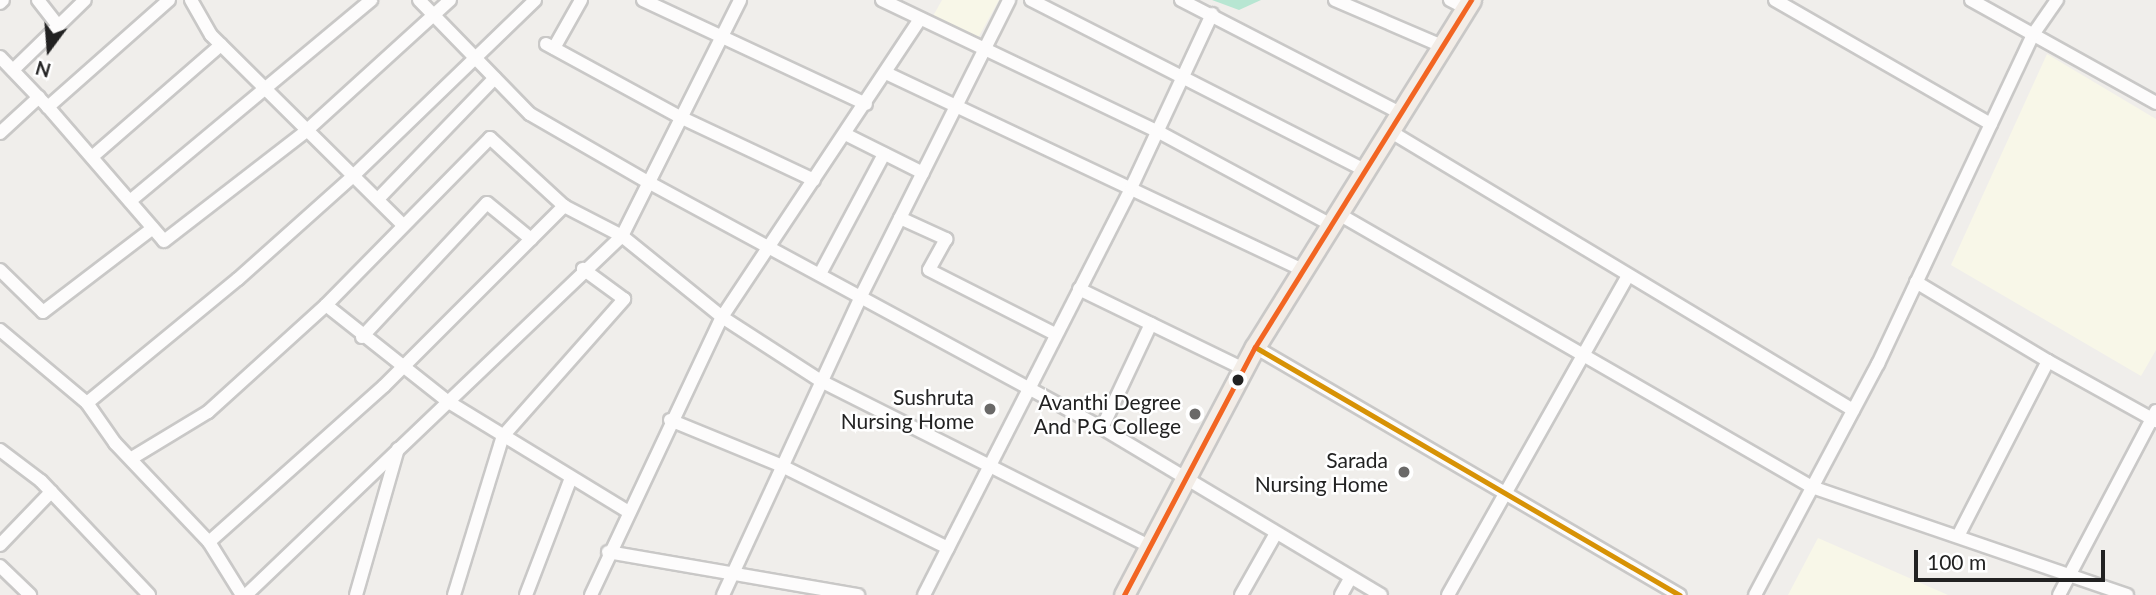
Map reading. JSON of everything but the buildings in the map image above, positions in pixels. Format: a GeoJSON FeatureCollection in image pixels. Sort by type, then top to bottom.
{"type":"FeatureCollection","features":[{"type":"Feature","properties":{"kind":"main road"},"geometry":{"type":"LineString","coordinates":[[1124,595],[1255,347],[1304,271],[1398,112],[1442,46],[1462,3]]}},
{"type":"Feature","properties":{"kind":"street"},"geometry":{"type":"LineString","coordinates":[[38,0],[58,26]]}},
{"type":"Feature","properties":{"kind":"street"},"geometry":{"type":"LineString","coordinates":[[13,70],[85,0]]}},
{"type":"Feature","properties":{"kind":"street"},"geometry":{"type":"LineString","coordinates":[[0,133],[43,102],[169,0]]}},
{"type":"Feature","properties":{"kind":"street"},"geometry":{"type":"LineString","coordinates":[[191,0],[221,45],[305,132],[402,224]]}},
{"type":"Feature","properties":{"kind":"street"},"geometry":{"type":"LineString","coordinates":[[130,201],[267,90],[371,0]]}},
{"type":"Feature","properties":{"kind":"street"},"geometry":{"type":"LineString","coordinates":[[419,0],[530,114],[648,182],[1102,428],[1275,535],[1381,595]]}},
{"type":"Feature","properties":{"kind":"street"},"geometry":{"type":"LineString","coordinates":[[0,57],[43,102],[164,241],[305,132],[450,0]]}},
{"type":"Feature","properties":{"kind":"street"},"geometry":{"type":"LineString","coordinates":[[87,403],[238,279],[353,176],[535,0]]}},
{"type":"Feature","properties":{"kind":"street"},"geometry":{"type":"LineString","coordinates":[[581,0],[550,46],[680,117],[814,180]]}},
{"type":"Feature","properties":{"kind":"street"},"geometry":{"type":"LineString","coordinates":[[643,0],[721,39],[866,104]]}},
{"type":"Feature","properties":{"kind":"street"},"geometry":{"type":"LineString","coordinates":[[0,330],[87,403],[115,443],[132,458],[198,535],[209,542],[244,595],[583,269],[622,236],[740,0]]}},
{"type":"Feature","properties":{"kind":"street"},"geometry":{"type":"LineString","coordinates":[[882,0],[1334,218],[1812,487],[2127,595]]}},
{"type":"Feature","properties":{"kind":"street"},"geometry":{"type":"LineString","coordinates":[[723,595],[730,573],[861,296],[1009,0]]}},
{"type":"Feature","properties":{"kind":"street"},"geometry":{"type":"LineString","coordinates":[[1031,0],[1183,74],[1364,170]]}},
{"type":"Feature","properties":{"kind":"street"},"geometry":{"type":"LineString","coordinates":[[1181,0],[1398,112]]}},
{"type":"Feature","properties":{"kind":"street"},"geometry":{"type":"LineString","coordinates":[[1335,0],[1442,46]]}},
{"type":"Feature","properties":{"kind":"street"},"geometry":{"type":"LineString","coordinates":[[1775,0],[1991,124]]}},
{"type":"Feature","properties":{"kind":"street"},"geometry":{"type":"LineString","coordinates":[[1971,0],[2156,103]]}},
{"type":"Feature","properties":{"kind":"street"},"geometry":{"type":"LineString","coordinates":[[1755,595],[1853,410],[2032,36],[2057,0]]}},
{"type":"Feature","properties":{"kind":"street"},"geometry":{"type":"LineString","coordinates":[[924,595],[1131,188],[1212,14]]}},
{"type":"Feature","properties":{"kind":"street"},"geometry":{"type":"LineString","coordinates":[[591,595],[670,419],[722,317],[772,247],[920,19]]}},
{"type":"Feature","properties":{"kind":"street"},"geometry":{"type":"LineString","coordinates":[[92,158],[221,45]]}},
{"type":"Feature","properties":{"kind":"street"},"geometry":{"type":"LineString","coordinates":[[886,73],[1304,271]]}},
{"type":"Feature","properties":{"kind":"street"},"geometry":{"type":"LineString","coordinates":[[378,199],[495,78]]}},
{"type":"Feature","properties":{"kind":"street"},"geometry":{"type":"LineString","coordinates":[[1388,130],[1627,277],[1853,410]]}},
{"type":"Feature","properties":{"kind":"street"},"geometry":{"type":"LineString","coordinates":[[845,134],[923,173]]}},
{"type":"Feature","properties":{"kind":"street"},"geometry":{"type":"LineString","coordinates":[[132,458],[208,412],[326,305],[402,224],[490,138],[564,206],[622,236],[722,317],[821,381],[1149,546]]}},
{"type":"Feature","properties":{"kind":"street"},"geometry":{"type":"LineString","coordinates":[[820,274],[884,154]]}},
{"type":"Feature","properties":{"kind":"street"},"geometry":{"type":"LineString","coordinates":[[362,337],[487,203],[531,239]]}},
{"type":"Feature","properties":{"kind":"street"},"geometry":{"type":"LineString","coordinates":[[209,542],[403,367],[564,206]]}},
{"type":"Feature","properties":{"kind":"street"},"geometry":{"type":"LineString","coordinates":[[900,218],[946,239],[929,270],[1055,334]]}},
{"type":"Feature","properties":{"kind":"street"},"geometry":{"type":"LineString","coordinates":[[0,270],[43,312],[153,228]]}},
{"type":"Feature","properties":{"kind":"street"},"geometry":{"type":"LineString","coordinates":[[454,595],[503,436],[624,299],[583,269]]}},
{"type":"Feature","properties":{"kind":"street"},"geometry":{"type":"LineString","coordinates":[[1448,595],[1627,277]]}},
{"type":"Feature","properties":{"kind":"street"},"geometry":{"type":"LineString","coordinates":[[1916,282],[2048,361],[2155,417],[2059,595]]}},
{"type":"Feature","properties":{"kind":"street"},"geometry":{"type":"LineString","coordinates":[[1079,289],[1244,369]]}},
{"type":"Feature","properties":{"kind":"street"},"geometry":{"type":"LineString","coordinates":[[326,305],[362,337],[447,401],[627,511]]}},
{"type":"Feature","properties":{"kind":"street"},"geometry":{"type":"LineString","coordinates":[[1102,428],[1151,324]]}},
{"type":"Feature","properties":{"kind":"street"},"geometry":{"type":"LineString","coordinates":[[1255,347],[1508,491],[1680,595]]}},
{"type":"Feature","properties":{"kind":"street"},"geometry":{"type":"LineString","coordinates":[[1958,536],[2048,361]]}},
{"type":"Feature","properties":{"kind":"street"},"geometry":{"type":"LineString","coordinates":[[670,419],[782,466],[948,548]]}},
{"type":"Feature","properties":{"kind":"street"},"geometry":{"type":"LineString","coordinates":[[356,595],[398,449]]}},
{"type":"Feature","properties":{"kind":"street"},"geometry":{"type":"LineString","coordinates":[[0,450],[51,492],[149,595]]}},
{"type":"Feature","properties":{"kind":"street"},"geometry":{"type":"LineString","coordinates":[[526,595],[571,478]]}},
{"type":"Feature","properties":{"kind":"street"},"geometry":{"type":"LineString","coordinates":[[0,545],[51,492]]}},
{"type":"Feature","properties":{"kind":"street"},"geometry":{"type":"LineString","coordinates":[[1241,595],[1275,535]]}},
{"type":"Feature","properties":{"kind":"street"},"geometry":{"type":"LineString","coordinates":[[608,552],[858,595]]}},
{"type":"Feature","properties":{"kind":"street"},"geometry":{"type":"LineString","coordinates":[[0,566],[30,595]]}},
{"type":"Feature","properties":{"kind":"street"},"geometry":{"type":"LineString","coordinates":[[1341,595],[1350,579]]}},
{"type":"Feature","properties":{"kind":"shaded area"},"geometry":{"type":"Polygon","coordinates":[[[942,0],[999,0],[978,38],[933,16],[942,0]]]}},
{"type":"Feature","properties":{"kind":"shaded area"},"geometry":{"type":"Polygon","coordinates":[[[2047,54],[2156,119],[2156,350],[2141,376],[1951,265],[2047,54]]]}},
{"type":"Feature","properties":{"kind":"shaded area"},"geometry":{"type":"Polygon","coordinates":[[[1818,538],[1948,595],[1788,595],[1818,538]]]}},
{"type":"Feature","properties":{"kind":"green space"},"geometry":{"type":"Polygon","coordinates":[[[1212,0],[1261,0],[1239,10],[1212,0]]]}},
{"type":"Feature","properties":{"kind":"transit line"},"geometry":{"type":"LineString","coordinates":[[1124,595],[1255,347],[1471,0]]}},
{"type":"Feature","properties":{"kind":"transit line"},"geometry":{"type":"LineString","coordinates":[[1255,347],[1680,595]]}},
{"type":"Feature","properties":{"kind":"place","name":"Sushruta Nursing Home"},"geometry":{"type":"Point","coordinates":[990,409]}},
{"type":"Feature","properties":{"kind":"place","name":"Avanthi Degree And P.G College"},"geometry":{"type":"Point","coordinates":[1195,414]}},
{"type":"Feature","properties":{"kind":"place","name":"Sarada Nursing Home"},"geometry":{"type":"Point","coordinates":[1404,472]}}]}
